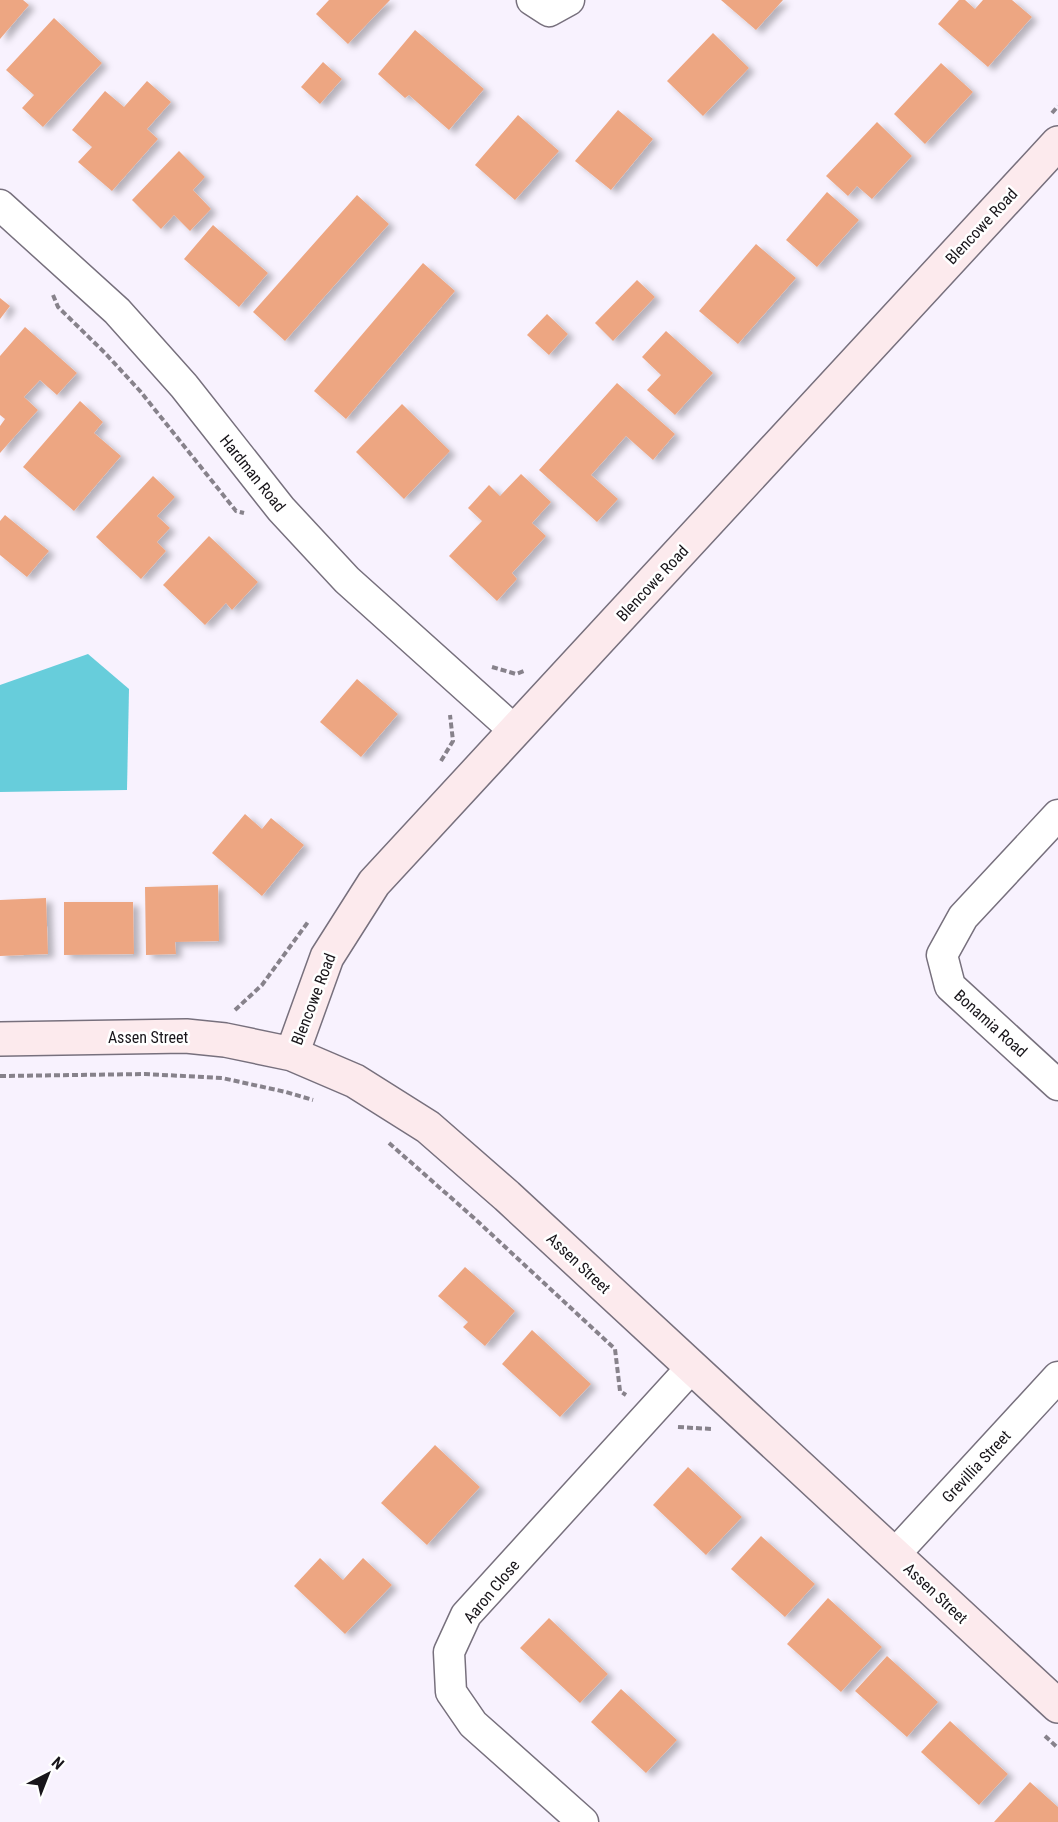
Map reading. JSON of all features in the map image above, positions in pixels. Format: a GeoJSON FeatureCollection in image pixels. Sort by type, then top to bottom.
{"type":"FeatureCollection","features":[{"type":"Feature","properties":{"kind":"street"},"geometry":{"type":"LineString","coordinates":[[532,0],[549,11],[569,0]]}},
{"type":"Feature","properties":{"kind":"street","name":"Blencowe Road"},"geometry":{"type":"LineString","coordinates":[[292,1054],[327,957],[374,883],[1058,143]]}},
{"type":"Feature","properties":{"kind":"street","name":"Hardman Road"},"geometry":{"type":"LineString","coordinates":[[0,205],[117,311],[184,386],[281,509],[347,580],[515,731]]}},
{"type":"Feature","properties":{"kind":"street","name":"Bonamia Road"},"geometry":{"type":"LineString","coordinates":[[1058,815],[963,917],[942,955],[950,986],[1058,1085]]}},
{"type":"Feature","properties":{"kind":"street","name":"Assen Street"},"geometry":{"type":"LineString","coordinates":[[0,1039],[186,1036],[225,1040],[292,1054],[355,1081],[428,1127],[507,1196],[1058,1706]]}},
{"type":"Feature","properties":{"kind":"street","name":"Aaron Close"},"geometry":{"type":"LineString","coordinates":[[583,1822],[473,1724],[451,1692],[449,1652],[466,1616],[692,1367]]}},
{"type":"Feature","properties":{"kind":"street","name":"Grevillia Street"},"geometry":{"type":"LineString","coordinates":[[894,1555],[1058,1377]]}},
{"type":"Feature","properties":{"kind":"path"},"geometry":{"type":"LineString","coordinates":[[0,1076],[145,1074],[222,1078],[286,1092],[317,1102]]}},
{"type":"Feature","properties":{"kind":"path"},"geometry":{"type":"LineString","coordinates":[[383,1139],[474,1218],[615,1349],[620,1391],[631,1399]]}},
{"type":"Feature","properties":{"kind":"water"},"geometry":{"type":"Polygon","coordinates":[[[88,654],[129,689],[127,790],[0,792],[0,685],[88,654]]]}},
{"type":"Feature","properties":{"kind":"building"},"geometry":{"type":"Polygon","coordinates":[[[0,0],[23,0],[29,5],[0,39],[0,0]]]}},
{"type":"Feature","properties":{"kind":"building"},"geometry":{"type":"Polygon","coordinates":[[[329,0],[390,0],[348,44],[316,14],[329,0]]]}},
{"type":"Feature","properties":{"kind":"building"},"geometry":{"type":"Polygon","coordinates":[[[721,0],[783,0],[756,30],[721,0]]]}},
{"type":"Feature","properties":{"kind":"building"},"geometry":{"type":"Polygon","coordinates":[[[959,0],[965,0],[975,9],[983,0],[1012,0],[1032,17],[988,67],[938,24],[959,0]]]}},
{"type":"Feature","properties":{"kind":"building"},"geometry":{"type":"Polygon","coordinates":[[[54,18],[102,63],[43,127],[22,108],[34,95],[6,70],[54,18]]]}},
{"type":"Feature","properties":{"kind":"building"},"geometry":{"type":"Polygon","coordinates":[[[415,30],[484,89],[449,130],[409,95],[405,98],[378,74],[415,30]]]}},
{"type":"Feature","properties":{"kind":"building"},"geometry":{"type":"Polygon","coordinates":[[[713,33],[749,68],[703,116],[667,81],[713,33]]]}},
{"type":"Feature","properties":{"kind":"building"},"geometry":{"type":"Polygon","coordinates":[[[323,62],[342,79],[320,104],[301,87],[323,62]]]}},
{"type":"Feature","properties":{"kind":"building"},"geometry":{"type":"Polygon","coordinates":[[[941,63],[973,92],[925,144],[894,114],[941,63]]]}},
{"type":"Feature","properties":{"kind":"building"},"geometry":{"type":"Polygon","coordinates":[[[147,81],[171,102],[147,129],[158,139],[112,191],[78,162],[92,147],[72,130],[105,91],[124,107],[147,81]]]}},
{"type":"Feature","properties":{"kind":"building"},"geometry":{"type":"Polygon","coordinates":[[[618,110],[653,139],[611,190],[575,161],[618,110]]]}},
{"type":"Feature","properties":{"kind":"building"},"geometry":{"type":"Polygon","coordinates":[[[518,115],[559,151],[515,200],[475,165],[518,115]]]}},
{"type":"Feature","properties":{"kind":"building"},"geometry":{"type":"Polygon","coordinates":[[[877,122],[912,156],[872,199],[857,186],[848,196],[826,176],[877,122]]]}},
{"type":"Feature","properties":{"kind":"building"},"geometry":{"type":"Polygon","coordinates":[[[179,151],[205,177],[193,190],[211,209],[190,231],[174,215],[161,229],[132,200],[179,151]]]}},
{"type":"Feature","properties":{"kind":"building"},"geometry":{"type":"Polygon","coordinates":[[[827,192],[859,220],[817,267],[786,240],[827,192]]]}},
{"type":"Feature","properties":{"kind":"building"},"geometry":{"type":"Polygon","coordinates":[[[357,195],[389,224],[285,341],[253,312],[357,195]]]}},
{"type":"Feature","properties":{"kind":"building"},"geometry":{"type":"Polygon","coordinates":[[[213,225],[268,273],[239,307],[184,259],[213,225]]]}},
{"type":"Feature","properties":{"kind":"building"},"geometry":{"type":"Polygon","coordinates":[[[756,244],[796,278],[738,344],[699,311],[756,244]]]}},
{"type":"Feature","properties":{"kind":"building"},"geometry":{"type":"Polygon","coordinates":[[[423,263],[455,291],[346,419],[314,391],[423,263]]]}},
{"type":"Feature","properties":{"kind":"building"},"geometry":{"type":"Polygon","coordinates":[[[637,280],[655,297],[613,341],[595,323],[637,280]]]}},
{"type":"Feature","properties":{"kind":"building"},"geometry":{"type":"Polygon","coordinates":[[[0,298],[10,306],[0,319],[0,298]]]}},
{"type":"Feature","properties":{"kind":"building"},"geometry":{"type":"Polygon","coordinates":[[[547,314],[568,334],[549,355],[527,335],[547,314]]]}},
{"type":"Feature","properties":{"kind":"building"},"geometry":{"type":"Polygon","coordinates":[[[25,327],[77,373],[57,395],[40,380],[24,397],[38,410],[0,453],[0,426],[5,419],[0,415],[0,356],[25,327]]]}},
{"type":"Feature","properties":{"kind":"building"},"geometry":{"type":"Polygon","coordinates":[[[666,331],[713,373],[675,415],[647,390],[661,375],[642,357],[666,331]]]}},
{"type":"Feature","properties":{"kind":"building"},"geometry":{"type":"Polygon","coordinates":[[[617,383],[675,434],[653,460],[626,436],[591,475],[618,499],[597,522],[539,470],[617,383]]]}},
{"type":"Feature","properties":{"kind":"building"},"geometry":{"type":"Polygon","coordinates":[[[80,401],[103,422],[94,433],[121,456],[74,511],[23,467],[80,401]]]}},
{"type":"Feature","properties":{"kind":"building"},"geometry":{"type":"Polygon","coordinates":[[[402,404],[450,451],[404,499],[356,452],[402,404]]]}},
{"type":"Feature","properties":{"kind":"building"},"geometry":{"type":"Polygon","coordinates":[[[521,474],[551,502],[532,523],[546,536],[512,573],[517,579],[497,601],[449,556],[482,521],[468,508],[489,485],[500,496],[521,474]]]}},
{"type":"Feature","properties":{"kind":"building"},"geometry":{"type":"Polygon","coordinates":[[[153,476],[175,497],[157,516],[170,528],[157,542],[166,551],[141,579],[96,537],[153,476]]]}},
{"type":"Feature","properties":{"kind":"building"},"geometry":{"type":"Polygon","coordinates":[[[5,515],[49,551],[27,577],[0,555],[0,521],[5,515]]]}},
{"type":"Feature","properties":{"kind":"building"},"geometry":{"type":"Polygon","coordinates":[[[209,536],[258,582],[232,610],[226,603],[205,625],[163,585],[209,536]]]}},
{"type":"Feature","properties":{"kind":"building"},"geometry":{"type":"Polygon","coordinates":[[[357,679],[398,714],[361,757],[320,722],[357,679]]]}},
{"type":"Feature","properties":{"kind":"building"},"geometry":{"type":"Polygon","coordinates":[[[245,814],[262,829],[271,818],[304,845],[262,896],[212,853],[245,814]]]}},
{"type":"Feature","properties":{"kind":"building"},"geometry":{"type":"Polygon","coordinates":[[[218,885],[219,941],[175,942],[176,954],[146,955],[145,887],[218,885]]]}},
{"type":"Feature","properties":{"kind":"building"},"geometry":{"type":"Polygon","coordinates":[[[46,898],[48,954],[0,956],[0,900],[46,898]]]}},
{"type":"Feature","properties":{"kind":"building"},"geometry":{"type":"Polygon","coordinates":[[[64,902],[133,902],[134,954],[64,955],[64,902]]]}},
{"type":"Feature","properties":{"kind":"building"},"geometry":{"type":"Polygon","coordinates":[[[465,1267],[515,1311],[485,1346],[463,1327],[468,1322],[438,1296],[465,1267]]]}},
{"type":"Feature","properties":{"kind":"building"},"geometry":{"type":"Polygon","coordinates":[[[532,1330],[591,1384],[560,1417],[502,1364],[532,1330]]]}},
{"type":"Feature","properties":{"kind":"building"},"geometry":{"type":"Polygon","coordinates":[[[435,1445],[480,1487],[427,1545],[381,1503],[435,1445]]]}},
{"type":"Feature","properties":{"kind":"building"},"geometry":{"type":"Polygon","coordinates":[[[688,1467],[742,1517],[706,1555],[653,1505],[688,1467]]]}},
{"type":"Feature","properties":{"kind":"building"},"geometry":{"type":"Polygon","coordinates":[[[761,1536],[815,1584],[785,1617],[731,1569],[761,1536]]]}},
{"type":"Feature","properties":{"kind":"building"},"geometry":{"type":"Polygon","coordinates":[[[320,1558],[343,1580],[363,1558],[392,1585],[345,1634],[294,1586],[320,1558]]]}},
{"type":"Feature","properties":{"kind":"building"},"geometry":{"type":"Polygon","coordinates":[[[828,1598],[882,1647],[841,1692],[787,1644],[828,1598]]]}},
{"type":"Feature","properties":{"kind":"building"},"geometry":{"type":"Polygon","coordinates":[[[549,1618],[608,1674],[580,1703],[520,1648],[549,1618]]]}},
{"type":"Feature","properties":{"kind":"building"},"geometry":{"type":"Polygon","coordinates":[[[887,1656],[938,1702],[907,1737],[855,1691],[887,1656]]]}},
{"type":"Feature","properties":{"kind":"building"},"geometry":{"type":"Polygon","coordinates":[[[621,1689],[677,1740],[646,1773],[591,1722],[621,1689]]]}},
{"type":"Feature","properties":{"kind":"building"},"geometry":{"type":"Polygon","coordinates":[[[950,1721],[1008,1774],[979,1805],[921,1752],[950,1721]]]}},
{"type":"Feature","properties":{"kind":"building"},"geometry":{"type":"Polygon","coordinates":[[[1030,1782],[1058,1807],[1058,1822],[994,1822],[1030,1782]]]}}]}
